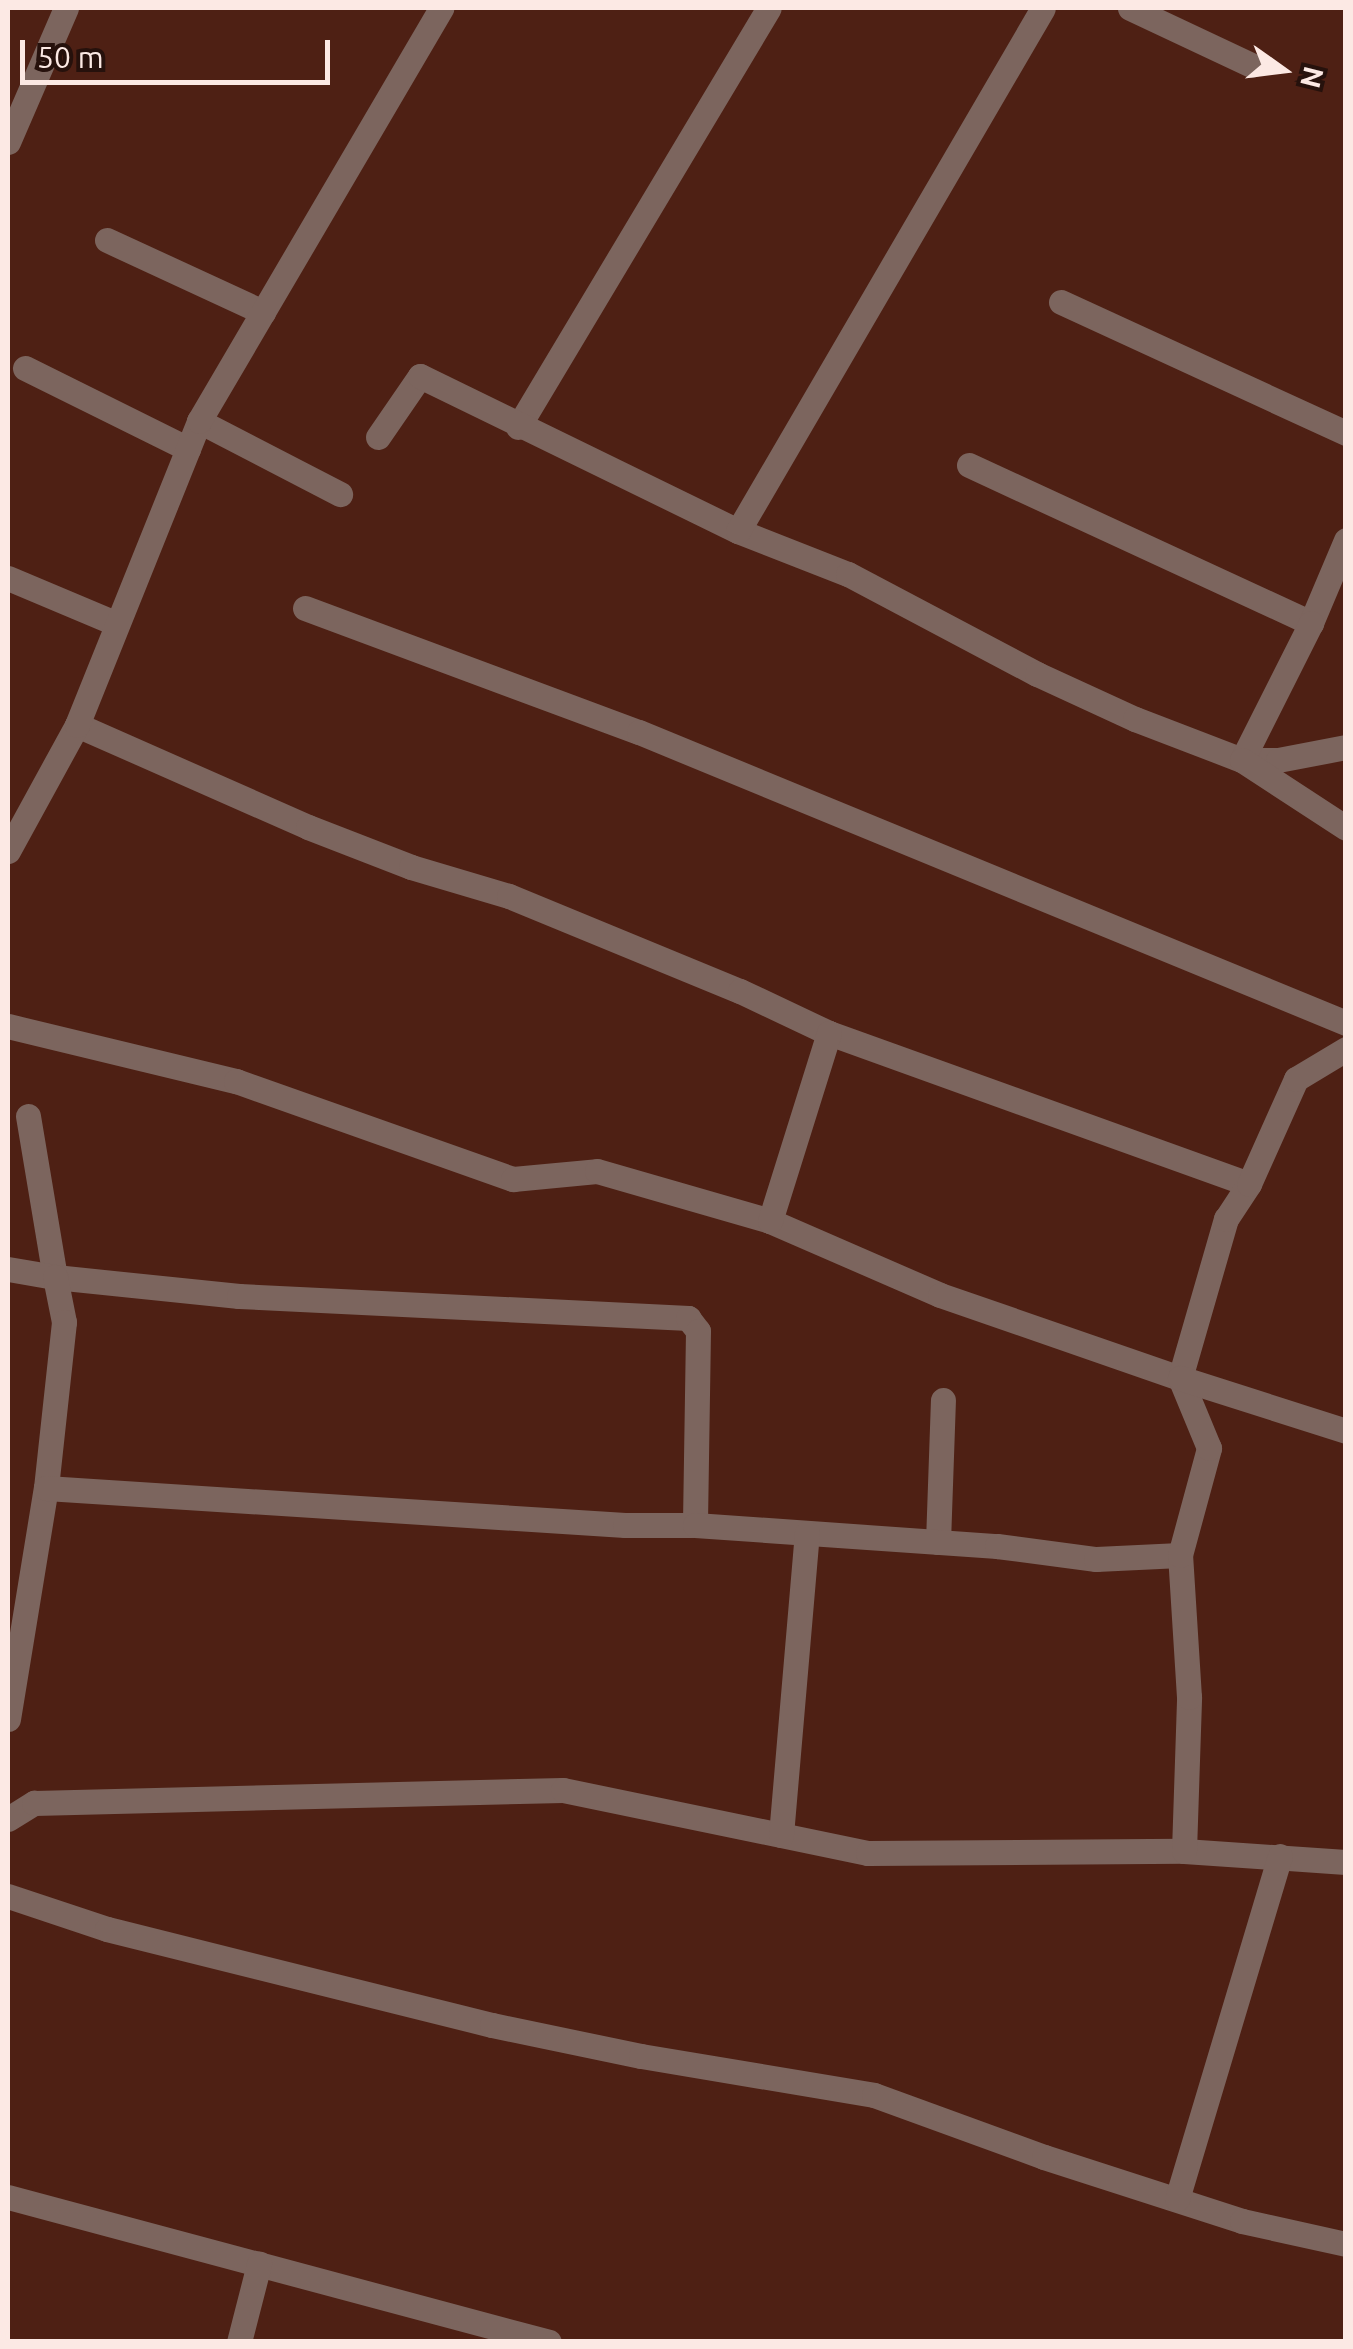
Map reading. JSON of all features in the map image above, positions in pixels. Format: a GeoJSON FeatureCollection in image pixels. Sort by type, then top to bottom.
{"type":"FeatureCollection","features":[{"type":"Feature","properties":{"kind":"street"},"geometry":{"type":"LineString","coordinates":[[8,142],[66,8]]}},
{"type":"Feature","properties":{"kind":"street"},"geometry":{"type":"LineString","coordinates":[[8,851],[77,724],[114,623],[199,422],[441,8]]}},
{"type":"Feature","properties":{"kind":"street"},"geometry":{"type":"LineString","coordinates":[[518,427],[769,8]]}},
{"type":"Feature","properties":{"kind":"street"},"geometry":{"type":"LineString","coordinates":[[738,531],[1043,8]]}},
{"type":"Feature","properties":{"kind":"street"},"geometry":{"type":"LineString","coordinates":[[1130,8],[1251,64]]}},
{"type":"Feature","properties":{"kind":"street"},"geometry":{"type":"LineString","coordinates":[[108,240],[263,312]]}},
{"type":"Feature","properties":{"kind":"street"},"geometry":{"type":"LineString","coordinates":[[1061,302],[1346,434]]}},
{"type":"Feature","properties":{"kind":"street"},"geometry":{"type":"LineString","coordinates":[[25,368],[188,449]]}},
{"type":"Feature","properties":{"kind":"street"},"geometry":{"type":"LineString","coordinates":[[378,437],[420,376],[738,531],[848,574],[1086,697],[1242,760],[1346,828]]}},
{"type":"Feature","properties":{"kind":"street"},"geometry":{"type":"LineString","coordinates":[[199,422],[340,494]]}},
{"type":"Feature","properties":{"kind":"street"},"geometry":{"type":"LineString","coordinates":[[970,465],[1311,623]]}},
{"type":"Feature","properties":{"kind":"street"},"geometry":{"type":"LineString","coordinates":[[1242,760],[1311,623],[1346,540]]}},
{"type":"Feature","properties":{"kind":"street"},"geometry":{"type":"LineString","coordinates":[[8,578],[114,623]]}},
{"type":"Feature","properties":{"kind":"street"},"geometry":{"type":"LineString","coordinates":[[305,608],[638,732],[1346,1023]]}},
{"type":"Feature","properties":{"kind":"street"},"geometry":{"type":"LineString","coordinates":[[77,724],[308,827],[411,867],[509,896],[828,1033],[1249,1184]]}},
{"type":"Feature","properties":{"kind":"street"},"geometry":{"type":"LineString","coordinates":[[1242,760],[1278,760],[1346,747]]}},
{"type":"Feature","properties":{"kind":"street"},"geometry":{"type":"LineString","coordinates":[[8,1026],[236,1081],[513,1179],[597,1171],[770,1220],[940,1295],[1346,1431]]}},
{"type":"Feature","properties":{"kind":"street"},"geometry":{"type":"LineString","coordinates":[[770,1220],[828,1033]]}},
{"type":"Feature","properties":{"kind":"street"},"geometry":{"type":"LineString","coordinates":[[1184,1851],[1189,1697],[1180,1555],[1209,1448],[1180,1378],[1226,1219],[1249,1184],[1296,1078],[1346,1049]]}},
{"type":"Feature","properties":{"kind":"street"},"geometry":{"type":"LineString","coordinates":[[8,1719],[46,1488],[64,1322],[28,1116]]}},
{"type":"Feature","properties":{"kind":"street"},"geometry":{"type":"LineString","coordinates":[[8,1269],[257,1298],[688,1318],[698,1331],[695,1525]]}},
{"type":"Feature","properties":{"kind":"street"},"geometry":{"type":"LineString","coordinates":[[938,1542],[943,1400]]}},
{"type":"Feature","properties":{"kind":"street"},"geometry":{"type":"LineString","coordinates":[[46,1488],[624,1524],[695,1525],[938,1542],[1096,1559],[1180,1555]]}},
{"type":"Feature","properties":{"kind":"street"},"geometry":{"type":"LineString","coordinates":[[781,1835],[807,1533]]}},
{"type":"Feature","properties":{"kind":"street"},"geometry":{"type":"LineString","coordinates":[[8,1818],[34,1803],[563,1790],[868,1852],[1184,1851],[1346,1862]]}},
{"type":"Feature","properties":{"kind":"street"},"geometry":{"type":"LineString","coordinates":[[1177,2200],[1280,1856]]}},
{"type":"Feature","properties":{"kind":"street"},"geometry":{"type":"LineString","coordinates":[[8,1896],[126,1934],[492,2025],[641,2056],[874,2095],[1242,2221],[1346,2244]]}},
{"type":"Feature","properties":{"kind":"street"},"geometry":{"type":"LineString","coordinates":[[8,2196],[549,2342]]}},
{"type":"Feature","properties":{"kind":"street"},"geometry":{"type":"LineString","coordinates":[[240,2342],[260,2264]]}}]}
